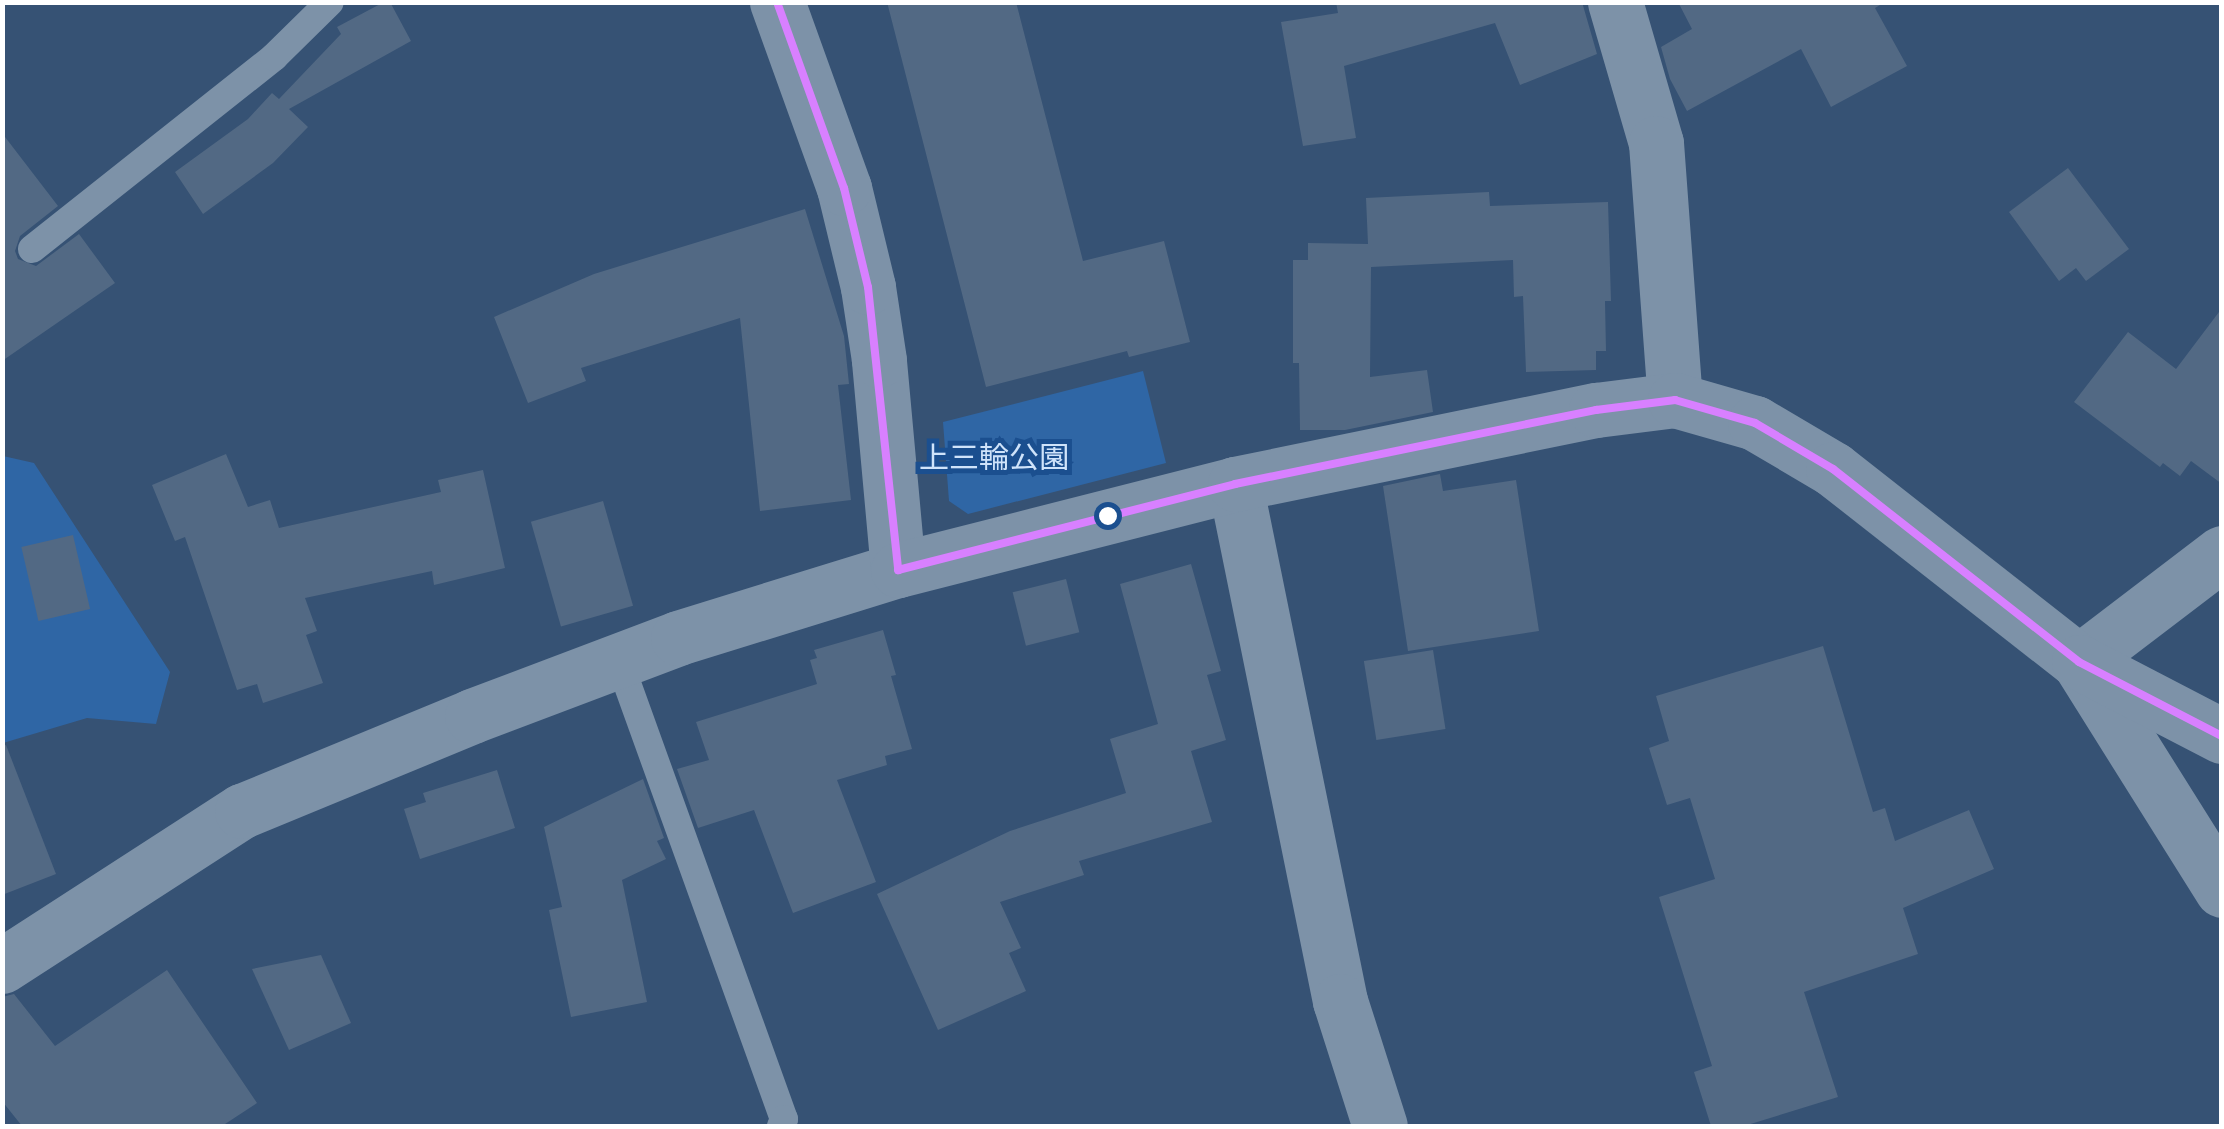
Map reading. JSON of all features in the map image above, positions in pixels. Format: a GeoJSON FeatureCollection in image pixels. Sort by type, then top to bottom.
{"type":"FeatureCollection","features":[{"type":"Feature","properties":{"kind":"street"},"geometry":{"type":"LineString","coordinates":[[777,2],[844,188],[868,286],[880,360],[898,570]]}},
{"type":"Feature","properties":{"kind":"street"},"geometry":{"type":"LineString","coordinates":[[1615,2],[1656,142],[1675,400]]}},
{"type":"Feature","properties":{"kind":"street"},"geometry":{"type":"LineString","coordinates":[[2,966],[242,811],[619,661],[898,570],[1235,484],[1596,410],[1675,400],[1755,423],[1833,469],[2079,662],[2222,736]]}},
{"type":"Feature","properties":{"kind":"street"},"geometry":{"type":"LineString","coordinates":[[1235,484],[1340,1000],[1380,1126]]}},
{"type":"Feature","properties":{"kind":"street"},"geometry":{"type":"LineString","coordinates":[[2079,662],[2222,553]]}},
{"type":"Feature","properties":{"kind":"street"},"geometry":{"type":"LineString","coordinates":[[2079,662],[2222,890]]}},
{"type":"Feature","properties":{"kind":"lane"},"geometry":{"type":"LineString","coordinates":[[32,249],[274,57],[330,2]]}},
{"type":"Feature","properties":{"kind":"lane"},"geometry":{"type":"LineString","coordinates":[[619,661],[784,1119],[781,1126]]}},
{"type":"Feature","properties":{"kind":"green space","name":"上三輪公園"},"geometry":{"type":"Polygon","coordinates":[[[1143,371],[1166,463],[968,514],[949,501],[943,422],[1143,371]]]}},
{"type":"Feature","properties":{"kind":"green space"},"geometry":{"type":"Polygon","coordinates":[[[3,456],[34,463],[170,672],[156,724],[87,718],[3,743],[3,456]]]}},
{"type":"Feature","properties":{"kind":"building"},"geometry":{"type":"Polygon","coordinates":[[[390,2],[411,41],[289,109],[308,127],[273,163],[203,214],[175,172],[248,119],[272,93],[279,99],[341,34],[337,27],[390,2]]]}},
{"type":"Feature","properties":{"kind":"building"},"geometry":{"type":"Polygon","coordinates":[[[887,2],[1016,2],[1083,261],[1164,241],[1190,342],[1129,357],[1127,351],[986,387],[887,2]]]}},
{"type":"Feature","properties":{"kind":"building"},"geometry":{"type":"Polygon","coordinates":[[[1336,2],[1582,2],[1597,54],[1520,85],[1495,23],[1344,66],[1356,138],[1303,146],[1281,22],[1338,13],[1336,2]]]}},
{"type":"Feature","properties":{"kind":"building"},"geometry":{"type":"Polygon","coordinates":[[[1678,2],[1885,2],[1875,8],[1907,66],[1831,107],[1801,49],[1687,111],[1670,79],[1661,47],[1692,29],[1678,2]]]}},
{"type":"Feature","properties":{"kind":"building"},"geometry":{"type":"Polygon","coordinates":[[[2,133],[58,206],[20,236],[15,251],[18,259],[36,266],[79,234],[115,283],[2,361],[2,133]]]}},
{"type":"Feature","properties":{"kind":"building"},"geometry":{"type":"Polygon","coordinates":[[[2068,168],[2129,249],[2086,281],[2076,268],[2059,281],[2009,212],[2068,168]]]}},
{"type":"Feature","properties":{"kind":"building"},"geometry":{"type":"Polygon","coordinates":[[[1489,192],[1490,206],[1608,202],[1611,301],[1605,301],[1606,351],[1596,351],[1596,370],[1526,372],[1523,296],[1514,297],[1513,260],[1371,267],[1370,377],[1427,370],[1433,412],[1345,430],[1300,430],[1299,363],[1293,363],[1293,260],[1308,260],[1308,243],[1368,244],[1366,198],[1489,192]]]}},
{"type":"Feature","properties":{"kind":"building"},"geometry":{"type":"Polygon","coordinates":[[[805,209],[844,336],[849,384],[838,385],[851,500],[760,511],[740,318],[581,368],[586,381],[528,403],[494,317],[594,274],[805,209]]]}},
{"type":"Feature","properties":{"kind":"building"},"geometry":{"type":"Polygon","coordinates":[[[2222,308],[2222,484],[2191,461],[2180,476],[2163,463],[2160,467],[2074,402],[2128,332],[2176,369],[2222,308]]]}},
{"type":"Feature","properties":{"kind":"building"},"geometry":{"type":"Polygon","coordinates":[[[226,454],[248,507],[270,500],[279,528],[441,492],[438,480],[483,470],[505,568],[434,585],[432,571],[305,598],[317,631],[306,635],[323,683],[263,703],[257,684],[237,690],[185,537],[175,541],[152,485],[226,454]]]}},
{"type":"Feature","properties":{"kind":"building"},"geometry":{"type":"Polygon","coordinates":[[[1440,474],[1443,491],[1516,480],[1539,631],[1408,651],[1383,486],[1440,474]]]}},
{"type":"Feature","properties":{"kind":"building"},"geometry":{"type":"Polygon","coordinates":[[[603,501],[633,606],[561,626],[531,522],[603,501]]]}},
{"type":"Feature","properties":{"kind":"building"},"geometry":{"type":"Polygon","coordinates":[[[73,535],[90,609],[38,621],[21,547],[73,535]]]}},
{"type":"Feature","properties":{"kind":"building"},"geometry":{"type":"Polygon","coordinates":[[[1191,564],[1221,671],[1207,675],[1226,740],[1191,751],[1212,822],[1079,861],[1084,875],[1000,902],[1021,948],[1009,953],[1026,991],[938,1030],[877,894],[1010,831],[1126,793],[1110,739],[1158,724],[1120,584],[1191,564]]]}},
{"type":"Feature","properties":{"kind":"building"},"geometry":{"type":"Polygon","coordinates":[[[1066,579],[1079,632],[1026,646],[1013,592],[1066,579]]]}},
{"type":"Feature","properties":{"kind":"building"},"geometry":{"type":"Polygon","coordinates":[[[883,630],[896,675],[891,676],[912,749],[885,756],[887,765],[837,780],[876,882],[793,913],[754,810],[698,828],[677,769],[709,760],[696,722],[817,684],[810,660],[817,658],[814,650],[883,630]]]}},
{"type":"Feature","properties":{"kind":"building"},"geometry":{"type":"Polygon","coordinates":[[[1823,646],[1873,812],[1885,808],[1895,841],[1969,810],[1994,869],[1903,908],[1918,954],[1804,992],[1838,1097],[1744,1126],[1711,1126],[1694,1072],[1712,1066],[1659,897],[1715,879],[1690,798],[1667,805],[1649,748],[1669,741],[1656,696],[1823,646]]]}},
{"type":"Feature","properties":{"kind":"building"},"geometry":{"type":"Polygon","coordinates":[[[1433,650],[1446,729],[1376,740],[1364,661],[1433,650]]]}},
{"type":"Feature","properties":{"kind":"building"},"geometry":{"type":"Polygon","coordinates":[[[6,745],[56,874],[2,895],[2,746],[6,745]]]}},
{"type":"Feature","properties":{"kind":"building"},"geometry":{"type":"Polygon","coordinates":[[[497,770],[515,828],[420,859],[404,809],[426,802],[423,793],[497,770]]]}},
{"type":"Feature","properties":{"kind":"building"},"geometry":{"type":"Polygon","coordinates":[[[643,779],[664,838],[657,841],[666,859],[622,880],[647,1002],[571,1017],[549,910],[562,907],[544,827],[643,779]]]}},
{"type":"Feature","properties":{"kind":"building"},"geometry":{"type":"Polygon","coordinates":[[[321,955],[351,1023],[289,1050],[252,969],[321,955]]]}},
{"type":"Feature","properties":{"kind":"building"},"geometry":{"type":"Polygon","coordinates":[[[167,970],[257,1103],[222,1126],[22,1126],[2,1101],[2,997],[14,994],[55,1046],[167,970]]]}},
{"type":"Feature","properties":{"kind":"transit line"},"geometry":{"type":"LineString","coordinates":[[777,2],[844,188],[868,287],[898,570],[1235,484],[1596,410],[1675,400],[1755,423],[1833,469],[2079,662],[2222,736]]}}]}
